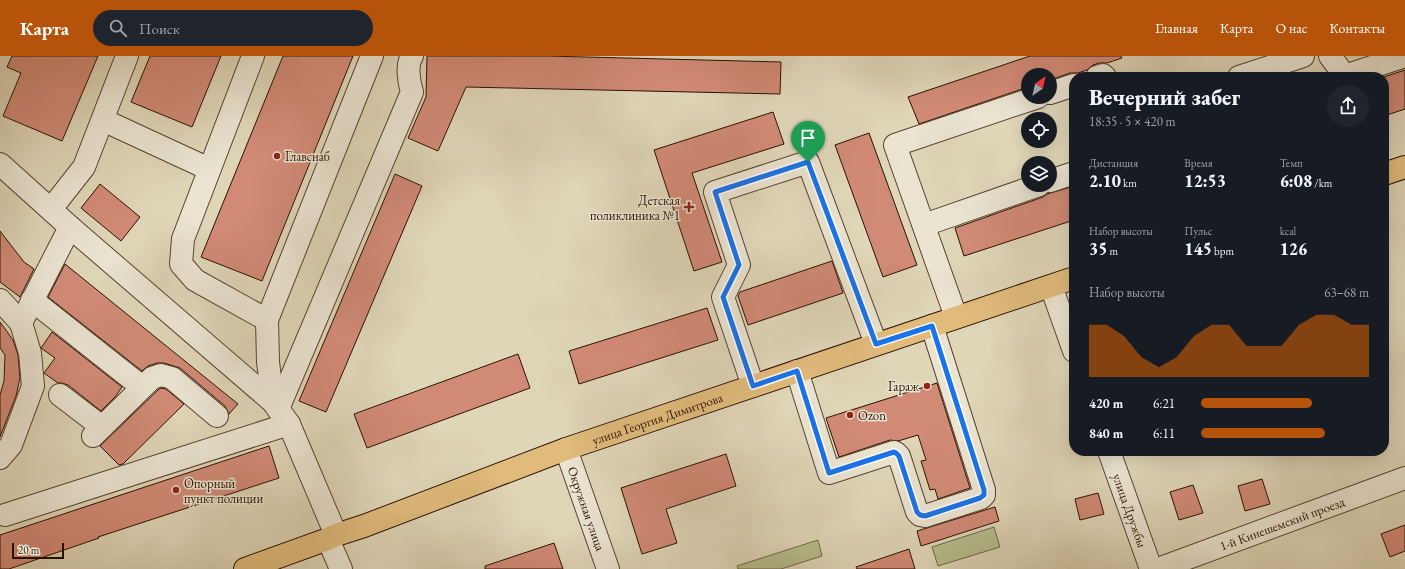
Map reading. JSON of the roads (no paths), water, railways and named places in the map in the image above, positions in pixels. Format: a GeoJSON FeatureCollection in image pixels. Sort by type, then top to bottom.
{"type":"FeatureCollection","features":[{"type":"Feature","properties":{"kind":"main road"},"geometry":{"type":"LineString","coordinates":[[1389,172],[1405,167]]}},
{"type":"Feature","properties":{"kind":"main road","name":"улица Георгия Димитрова"},"geometry":{"type":"LineString","coordinates":[[252,568],[566,449],[1069,280]]}},
{"type":"Feature","properties":{"kind":"street"},"geometry":{"type":"LineString","coordinates":[[51,208],[84,167],[127,56]]}},
{"type":"Feature","properties":{"kind":"street"},"geometry":{"type":"LineString","coordinates":[[253,56],[183,239],[181,264],[195,280],[267,320]]}},
{"type":"Feature","properties":{"kind":"street"},"geometry":{"type":"LineString","coordinates":[[341,569],[332,537],[280,412],[268,362],[267,320],[372,56]]}},
{"type":"Feature","properties":{"kind":"street"},"geometry":{"type":"LineString","coordinates":[[5,515],[280,412],[412,92],[409,80],[410,59],[412,56]]}},
{"type":"Feature","properties":{"kind":"street"},"geometry":{"type":"LineString","coordinates":[[1254,72],[1303,56]]}},
{"type":"Feature","properties":{"kind":"street"},"geometry":{"type":"LineString","coordinates":[[1330,56],[1345,70],[1404,56]]}},
{"type":"Feature","properties":{"kind":"street"},"geometry":{"type":"LineString","coordinates":[[1057,91],[1069,87]]}},
{"type":"Feature","properties":{"kind":"street"},"geometry":{"type":"LineString","coordinates":[[956,318],[895,145],[1021,103]]}},
{"type":"Feature","properties":{"kind":"street"},"geometry":{"type":"LineString","coordinates":[[103,120],[209,169]]}},
{"type":"Feature","properties":{"kind":"street"},"geometry":{"type":"LineString","coordinates":[[753,386],[723,297],[739,265],[715,192],[808,162],[876,344]]}},
{"type":"Feature","properties":{"kind":"street"},"geometry":{"type":"LineString","coordinates":[[0,164],[280,412]]}},
{"type":"Feature","properties":{"kind":"street"},"geometry":{"type":"LineString","coordinates":[[1057,179],[1069,175]]}},
{"type":"Feature","properties":{"kind":"street"},"geometry":{"type":"LineString","coordinates":[[924,225],[1021,191]]}},
{"type":"Feature","properties":{"kind":"street"},"geometry":{"type":"LineString","coordinates":[[21,323],[70,227]]}},
{"type":"Feature","properties":{"kind":"street"},"geometry":{"type":"LineString","coordinates":[[1051,286],[1069,337]]}},
{"type":"Feature","properties":{"kind":"street"},"geometry":{"type":"LineString","coordinates":[[0,300],[21,323],[30,353],[33,386],[11,444],[0,458]]}},
{"type":"Feature","properties":{"kind":"street"},"geometry":{"type":"LineString","coordinates":[[32,300],[142,387]]}},
{"type":"Feature","properties":{"kind":"street"},"geometry":{"type":"LineString","coordinates":[[797,371],[829,473],[894,452],[899,456],[917,512],[920,515],[925,516],[980,498],[984,495],[984,490],[932,326]]}},
{"type":"Feature","properties":{"kind":"street"},"geometry":{"type":"LineString","coordinates":[[60,395],[98,431],[152,378],[161,375],[172,378],[218,416]]}},
{"type":"Feature","properties":{"kind":"street","name":"Окружная улица"},"geometry":{"type":"LineString","coordinates":[[566,449],[608,569]]}},
{"type":"Feature","properties":{"kind":"street","name":"улица Дружбы"},"geometry":{"type":"LineString","coordinates":[[1111,456],[1151,569]]}},
{"type":"Feature","properties":{"kind":"street","name":"1-й Кинешемский проезд"},"geometry":{"type":"LineString","coordinates":[[1158,569],[1405,478]]}},
{"type":"Feature","properties":{"kind":"place","name":"Главснаб"},"geometry":{"type":"Point","coordinates":[277,156]}},
{"type":"Feature","properties":{"kind":"place","name":"Детская поликлиника №1"},"geometry":{"type":"Point","coordinates":[689,207]}},
{"type":"Feature","properties":{"kind":"place","name":"Гараж"},"geometry":{"type":"Point","coordinates":[927,386]}},
{"type":"Feature","properties":{"kind":"place","name":"Ozon"},"geometry":{"type":"Point","coordinates":[850,415]}},
{"type":"Feature","properties":{"kind":"place","name":"Опорный пункт полиции"},"geometry":{"type":"Point","coordinates":[176,490]}}]}
